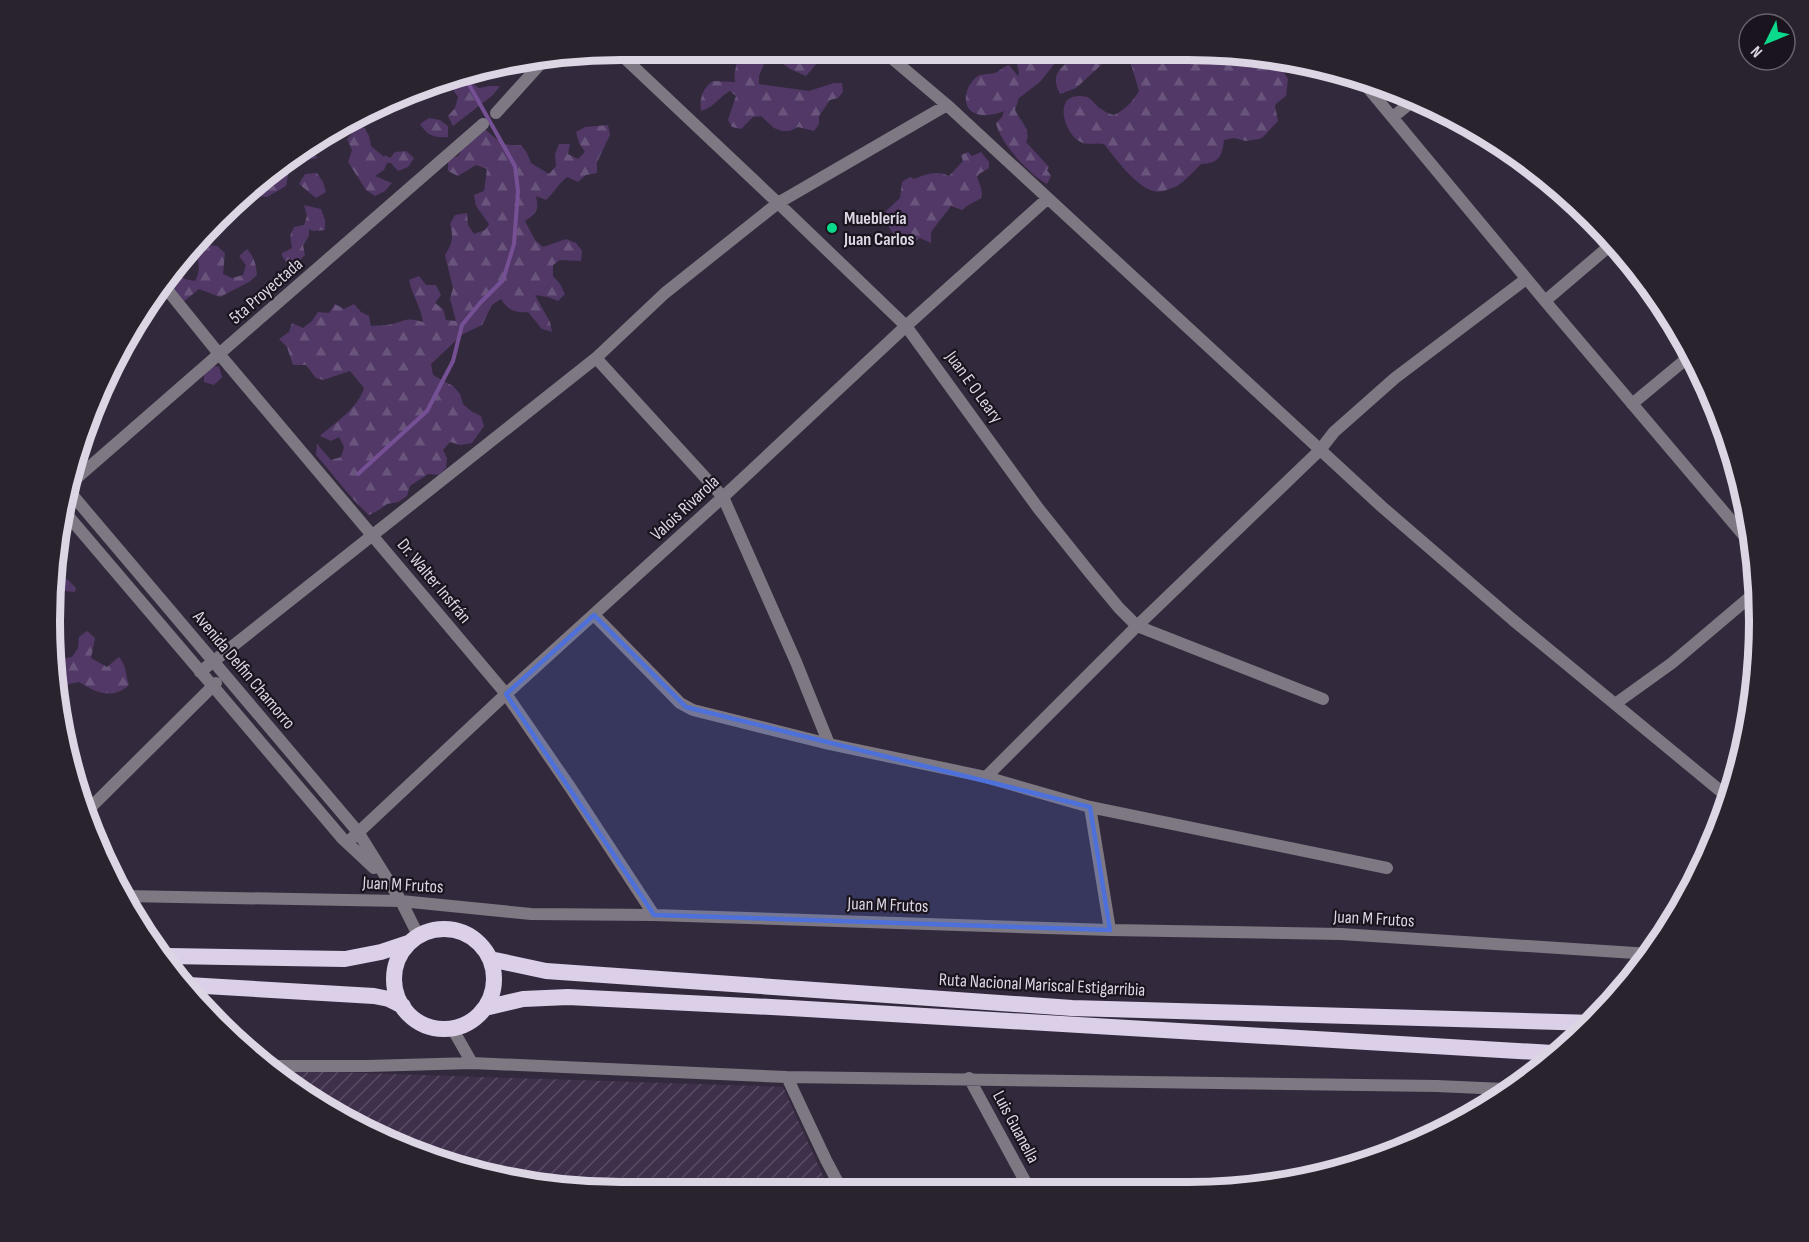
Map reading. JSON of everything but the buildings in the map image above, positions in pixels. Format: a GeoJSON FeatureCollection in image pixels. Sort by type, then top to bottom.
{"type":"FeatureCollection","features":[{"type":"Feature","properties":{"kind":"highway"},"geometry":{"type":"LineString","coordinates":[[171,956],[345,959],[381,952],[438,928],[459,931],[478,942],[490,959],[493,969],[493,989],[485,1008],[467,1023],[452,1028],[438,1028],[412,1017],[403,1006],[396,994],[394,974],[400,954],[413,939]]}},
{"type":"Feature","properties":{"kind":"highway","name":"Ruta Nacional Mariscal Estigarribia"},"geometry":{"type":"LineString","coordinates":[[490,959],[546,971],[1072,1008],[1580,1023]]}},
{"type":"Feature","properties":{"kind":"highway"},"geometry":{"type":"LineString","coordinates":[[194,985],[374,996],[389,999],[403,1006]]}},
{"type":"Feature","properties":{"kind":"highway","name":"Ruta Nacional Mariscal Estigarribia"},"geometry":{"type":"LineString","coordinates":[[485,1008],[523,999],[568,997],[814,1009],[1546,1053]]}},
{"type":"Feature","properties":{"kind":"street","name":"Juan E O Leary"},"geometry":{"type":"LineString","coordinates":[[626,60],[906,326],[1038,508],[1097,582],[1137,626],[1323,699]]}},
{"type":"Feature","properties":{"kind":"street"},"geometry":{"type":"LineString","coordinates":[[894,60],[947,105],[1416,536],[1722,792]]}},
{"type":"Feature","properties":{"kind":"street"},"geometry":{"type":"LineString","coordinates":[[496,113],[538,67]]}},
{"type":"Feature","properties":{"kind":"street"},"geometry":{"type":"LineString","coordinates":[[1371,91],[1741,533]]}},
{"type":"Feature","properties":{"kind":"street"},"geometry":{"type":"LineString","coordinates":[[200,672],[596,358],[665,293],[778,203],[947,105]]}},
{"type":"Feature","properties":{"kind":"street"},"geometry":{"type":"LineString","coordinates":[[1393,117],[1407,105]]}},
{"type":"Feature","properties":{"kind":"street","name":"5ta Proyectada"},"geometry":{"type":"LineString","coordinates":[[79,476],[483,124]]}},
{"type":"Feature","properties":{"kind":"street","name":"Valois Rivarola"},"geometry":{"type":"LineString","coordinates":[[347,843],[906,326],[1047,199]]}},
{"type":"Feature","properties":{"kind":"street"},"geometry":{"type":"LineString","coordinates":[[1545,301],[1607,248]]}},
{"type":"Feature","properties":{"kind":"street"},"geometry":{"type":"LineString","coordinates":[[986,777],[1137,626],[1320,450],[1334,432],[1395,378],[1527,279]]}},
{"type":"Feature","properties":{"kind":"street","name":"Dr. Walter Insfrán"},"geometry":{"type":"LineString","coordinates":[[168,291],[506,694],[654,915]]}},
{"type":"Feature","properties":{"kind":"street"},"geometry":{"type":"LineString","coordinates":[[596,358],[723,497],[796,662],[829,744]]}},
{"type":"Feature","properties":{"kind":"street"},"geometry":{"type":"LineString","coordinates":[[1632,404],[1684,361]]}},
{"type":"Feature","properties":{"kind":"street","name":"Avenida Delfin Chamorro"},"geometry":{"type":"LineString","coordinates":[[74,497],[358,832],[401,901],[413,939]]}},
{"type":"Feature","properties":{"kind":"street","name":"Avenida Delfin Chamorro"},"geometry":{"type":"LineString","coordinates":[[70,518],[347,843],[385,877]]}},
{"type":"Feature","properties":{"kind":"street"},"geometry":{"type":"LineString","coordinates":[[1615,704],[1672,663],[1748,598]]}},
{"type":"Feature","properties":{"kind":"street"},"geometry":{"type":"LineString","coordinates":[[594,615],[686,707],[829,744],[986,777],[1090,807],[1387,868]]}},
{"type":"Feature","properties":{"kind":"street"},"geometry":{"type":"LineString","coordinates":[[92,806],[224,674]]}},
{"type":"Feature","properties":{"kind":"street"},"geometry":{"type":"LineString","coordinates":[[1090,807],[1110,930]]}},
{"type":"Feature","properties":{"kind":"street","name":"Juan M Frutos"},"geometry":{"type":"LineString","coordinates":[[132,896],[401,901],[531,914],[654,915],[1110,930],[1341,934],[1640,953]]}},
{"type":"Feature","properties":{"kind":"street"},"geometry":{"type":"LineString","coordinates":[[452,1028],[472,1063]]}},
{"type":"Feature","properties":{"kind":"street"},"geometry":{"type":"LineString","coordinates":[[279,1066],[472,1063],[787,1077],[969,1078],[1497,1089]]}},
{"type":"Feature","properties":{"kind":"street"},"geometry":{"type":"LineString","coordinates":[[787,1077],[837,1182]]}},
{"type":"Feature","properties":{"kind":"street","name":"Luis Guanella"},"geometry":{"type":"LineString","coordinates":[[969,1078],[1026,1182]]}},
{"type":"Feature","properties":{"kind":"highlighted area"},"geometry":{"type":"Polygon","coordinates":[[[594,615],[686,707],[1090,807],[1110,930],[654,915],[506,694],[594,615]]]}},
{"type":"Feature","properties":{"kind":"shaded area"},"geometry":{"type":"Polygon","coordinates":[[[285,1070],[783,1087],[824,1178],[584,1181],[548,1177],[476,1163],[441,1152],[406,1139],[340,1107],[285,1070]]]}},
{"type":"Feature","properties":{"kind":"green space"},"geometry":{"type":"Polygon","coordinates":[[[737,60],[766,60],[759,76],[759,84],[809,91],[834,83],[842,83],[843,92],[838,98],[830,100],[819,116],[819,124],[814,131],[798,127],[790,131],[782,131],[774,128],[761,116],[753,117],[741,129],[732,127],[728,120],[736,96],[730,91],[701,111],[704,90],[713,81],[735,82],[737,60]]]}},
{"type":"Feature","properties":{"kind":"green space"},"geometry":{"type":"Polygon","coordinates":[[[778,60],[817,60],[806,76],[790,69],[778,60]]]}},
{"type":"Feature","properties":{"kind":"green space"},"geometry":{"type":"Polygon","coordinates":[[[1016,60],[1060,60],[1040,82],[1019,98],[1015,110],[1028,133],[1026,142],[1049,167],[1047,170],[1051,176],[1047,184],[1024,166],[1003,140],[996,123],[1004,111],[983,115],[976,114],[967,106],[967,91],[978,76],[995,73],[1009,65],[1018,76],[1016,60]]]}},
{"type":"Feature","properties":{"kind":"green space"},"geometry":{"type":"Polygon","coordinates":[[[1071,60],[1107,60],[1076,88],[1060,94],[1056,79],[1061,69],[1071,60]]]}},
{"type":"Feature","properties":{"kind":"green space"},"geometry":{"type":"Polygon","coordinates":[[[1127,60],[1225,61],[1280,68],[1288,79],[1286,96],[1275,106],[1278,121],[1263,137],[1246,141],[1234,138],[1224,140],[1221,155],[1216,160],[1201,164],[1177,186],[1163,191],[1154,191],[1147,189],[1134,179],[1104,144],[1086,144],[1075,138],[1066,125],[1064,117],[1066,103],[1070,98],[1078,96],[1091,99],[1097,106],[1114,115],[1122,111],[1139,91],[1131,64],[1127,60]]]}},
{"type":"Feature","properties":{"kind":"green space"},"geometry":{"type":"Polygon","coordinates":[[[470,81],[479,88],[500,86],[493,95],[453,126],[448,116],[455,108],[458,97],[451,87],[470,81]]]}},
{"type":"Feature","properties":{"kind":"green space"},"geometry":{"type":"Polygon","coordinates":[[[429,118],[440,120],[448,126],[448,137],[435,136],[426,131],[420,124],[429,118]]]}},
{"type":"Feature","properties":{"kind":"green space"},"geometry":{"type":"Polygon","coordinates":[[[608,125],[610,135],[597,162],[597,173],[586,175],[578,182],[567,177],[546,200],[536,196],[536,210],[533,216],[525,221],[535,240],[543,247],[566,239],[576,243],[582,251],[581,261],[560,260],[553,265],[553,276],[565,294],[558,301],[535,295],[550,322],[552,332],[542,329],[528,312],[512,310],[501,299],[492,305],[482,325],[463,334],[431,364],[433,375],[453,386],[460,394],[463,404],[481,416],[484,426],[472,443],[460,445],[450,442],[443,450],[447,458],[446,468],[439,475],[428,474],[410,486],[407,496],[369,515],[316,455],[317,444],[331,460],[341,457],[344,447],[339,437],[331,441],[320,436],[352,408],[364,388],[350,371],[323,380],[316,378],[306,365],[293,365],[287,347],[279,339],[289,332],[292,323],[303,328],[318,312],[329,313],[335,304],[344,309],[354,304],[361,312],[369,316],[371,326],[390,325],[410,319],[423,322],[409,280],[419,276],[426,285],[436,285],[441,295],[435,303],[443,309],[446,320],[456,321],[450,299],[453,288],[445,255],[452,240],[450,224],[455,215],[467,213],[468,225],[474,234],[485,230],[489,224],[476,206],[474,195],[484,191],[487,169],[476,165],[458,176],[448,171],[448,159],[458,156],[464,147],[485,129],[505,144],[521,145],[531,163],[549,174],[556,166],[555,154],[559,144],[570,144],[568,154],[578,159],[585,152],[576,132],[585,127],[608,125]]]}},
{"type":"Feature","properties":{"kind":"green space"},"geometry":{"type":"Polygon","coordinates":[[[364,127],[371,146],[384,157],[385,155],[390,158],[395,152],[406,151],[414,158],[408,167],[398,171],[391,163],[387,163],[384,170],[375,176],[392,183],[385,191],[375,196],[366,190],[348,162],[352,150],[347,139],[354,131],[364,127]]]}},
{"type":"Feature","properties":{"kind":"green space"},"geometry":{"type":"Polygon","coordinates":[[[968,152],[972,156],[981,152],[989,162],[989,168],[977,177],[982,196],[962,210],[951,206],[931,232],[931,243],[920,238],[905,246],[891,230],[886,217],[886,211],[900,198],[902,182],[910,177],[914,179],[932,173],[949,176],[963,161],[961,155],[968,152]]]}},
{"type":"Feature","properties":{"kind":"green space"},"geometry":{"type":"Polygon","coordinates":[[[313,153],[318,158],[303,159],[313,153]]]}},
{"type":"Feature","properties":{"kind":"green space"},"geometry":{"type":"Polygon","coordinates":[[[289,169],[286,186],[267,197],[256,195],[289,169]]]}},
{"type":"Feature","properties":{"kind":"green space"},"geometry":{"type":"Polygon","coordinates":[[[317,173],[326,192],[316,198],[299,184],[305,174],[317,173]]]}},
{"type":"Feature","properties":{"kind":"green space"},"geometry":{"type":"Polygon","coordinates":[[[304,205],[321,209],[325,220],[325,230],[309,229],[309,236],[303,245],[305,255],[297,263],[287,263],[282,253],[292,248],[290,236],[294,227],[304,225],[307,216],[304,205]]]}},
{"type":"Feature","properties":{"kind":"green space"},"geometry":{"type":"Polygon","coordinates":[[[204,245],[217,246],[225,253],[223,274],[232,278],[243,275],[246,265],[239,256],[247,249],[254,261],[257,275],[249,282],[220,297],[199,289],[182,303],[169,289],[179,275],[195,281],[199,266],[197,254],[204,245]]]}},
{"type":"Feature","properties":{"kind":"green space"},"geometry":{"type":"Polygon","coordinates":[[[214,366],[219,367],[222,377],[214,385],[204,382],[204,373],[214,366]]]}},
{"type":"Feature","properties":{"kind":"green space"},"geometry":{"type":"Polygon","coordinates":[[[62,578],[68,580],[76,588],[75,592],[65,591],[60,604],[62,578]]]}},
{"type":"Feature","properties":{"kind":"green space"},"geometry":{"type":"Polygon","coordinates":[[[87,631],[95,638],[91,658],[107,667],[119,657],[125,667],[129,685],[123,690],[110,694],[98,692],[79,682],[64,687],[61,659],[72,657],[78,648],[79,637],[87,631]]]}},
{"type":"Feature","properties":{"kind":"waterway"},"geometry":{"type":"LineString","coordinates":[[358,474],[427,411],[453,361],[462,325],[503,280],[514,244],[518,191],[515,166],[467,82]]}},
{"type":"Feature","properties":{"kind":"place","name":"Mueblería Juan Carlos"},"geometry":{"type":"Point","coordinates":[832,228]}}]}
